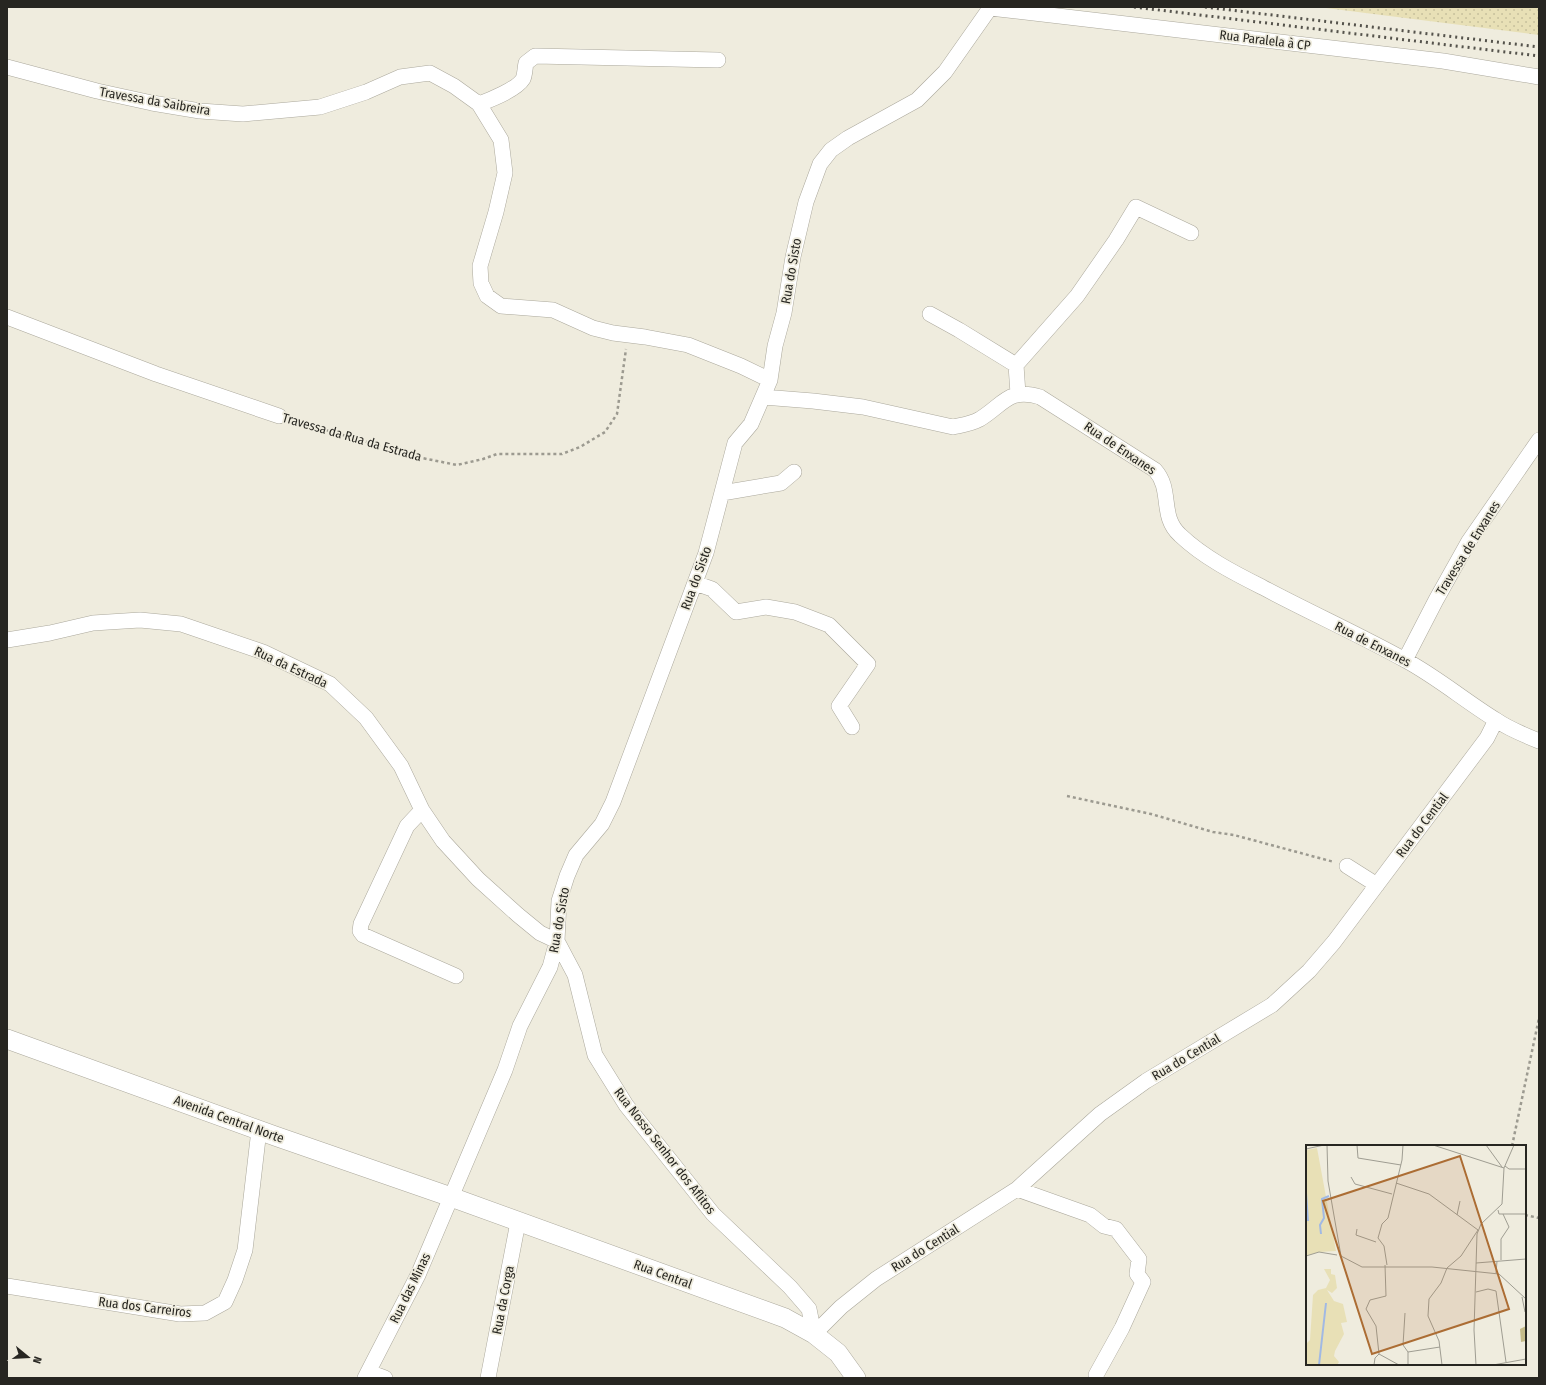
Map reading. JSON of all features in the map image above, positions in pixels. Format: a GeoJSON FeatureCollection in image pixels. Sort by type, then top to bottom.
{"type":"FeatureCollection","features":[{"type":"Feature","properties":{"kind":"main road","name":"Avenida Central Norte"},"geometry":{"type":"LineString","coordinates":[[7,1039],[259,1130],[451,1197]]}},
{"type":"Feature","properties":{"kind":"main road","name":"Rua Central"},"geometry":{"type":"LineString","coordinates":[[451,1197],[785,1318],[814,1334],[838,1353],[856,1378]]}},
{"type":"Feature","properties":{"kind":"street","name":"Rua Paralela à CP"},"geometry":{"type":"LineString","coordinates":[[990,8],[1436,60],[1539,77]]}},
{"type":"Feature","properties":{"kind":"street","name":"Rua do Sisto"},"geometry":{"type":"LineString","coordinates":[[451,1197],[505,1070],[520,1026],[550,966],[557,941],[559,901],[567,876],[576,855],[602,824],[613,802],[706,553],[735,443],[751,424],[770,380],[774,346],[784,313],[793,257],[806,202],[820,164],[831,150],[848,138],[917,100],[945,72],[990,8]]}},
{"type":"Feature","properties":{"kind":"street"},"geometry":{"type":"LineString","coordinates":[[479,104],[500,96],[516,86],[523,79],[526,63],[535,56],[718,60]]}},
{"type":"Feature","properties":{"kind":"street","name":"Travessa da Saibreira"},"geometry":{"type":"LineString","coordinates":[[7,67],[97,91],[200,111],[243,114],[320,107],[366,92],[400,77],[430,73],[454,86],[479,104],[501,140],[505,173],[496,212],[480,266],[481,283],[487,296],[501,306],[553,310],[593,328],[688,346],[741,366],[770,380]]}},
{"type":"Feature","properties":{"kind":"street"},"geometry":{"type":"LineString","coordinates":[[763,397],[864,407],[953,426],[965,425],[979,419],[1010,396],[1018,394],[1016,365],[1077,296],[1116,240],[1136,207],[1191,232]]}},
{"type":"Feature","properties":{"kind":"street"},"geometry":{"type":"LineString","coordinates":[[930,314],[1016,365]]}},
{"type":"Feature","properties":{"kind":"street","name":"Travessa da Rua da Estrada"},"geometry":{"type":"LineString","coordinates":[[7,317],[156,374],[279,416]]}},
{"type":"Feature","properties":{"kind":"street","name":"Rua de Enxanes"},"geometry":{"type":"LineString","coordinates":[[1018,394],[1029,393],[1040,397],[1155,470],[1162,477],[1165,488],[1167,512],[1171,524],[1179,535],[1194,547],[1242,577],[1405,660],[1496,720],[1513,730],[1539,741]]}},
{"type":"Feature","properties":{"kind":"street","name":"Travessa de Enxanes"},"geometry":{"type":"LineString","coordinates":[[1405,660],[1436,600],[1470,541],[1539,440]]}},
{"type":"Feature","properties":{"kind":"street"},"geometry":{"type":"LineString","coordinates":[[722,493],[781,483],[794,472]]}},
{"type":"Feature","properties":{"kind":"street"},"geometry":{"type":"LineString","coordinates":[[695,583],[712,589],[736,612],[766,607],[795,612],[829,625],[868,664],[839,706],[852,727]]}},
{"type":"Feature","properties":{"kind":"street","name":"Rua da Estrada"},"geometry":{"type":"LineString","coordinates":[[7,640],[50,633],[94,623],[140,620],[181,624],[263,652],[330,684],[366,718],[401,766],[422,810],[443,841],[478,879],[540,933],[557,941]]}},
{"type":"Feature","properties":{"kind":"street","name":"Rua do Cential"},"geometry":{"type":"LineString","coordinates":[[814,1334],[841,1306],[876,1279],[1017,1189],[1106,1110],[1146,1081],[1272,1005],[1292,988],[1334,942],[1487,738],[1496,720]]}},
{"type":"Feature","properties":{"kind":"street"},"geometry":{"type":"LineString","coordinates":[[422,810],[408,826],[361,924],[360,930],[363,935],[456,976]]}},
{"type":"Feature","properties":{"kind":"street"},"geometry":{"type":"LineString","coordinates":[[1347,866],[1377,885]]}},
{"type":"Feature","properties":{"kind":"street","name":"Rua Nosso Senhor dos Aflitos"},"geometry":{"type":"LineString","coordinates":[[557,941],[575,975],[595,1055],[626,1104],[713,1214],[790,1287],[809,1309],[814,1334]]}},
{"type":"Feature","properties":{"kind":"street","name":"Rua dos Carreiros"},"geometry":{"type":"LineString","coordinates":[[7,1286],[180,1314],[206,1313],[224,1302],[235,1280],[244,1250],[259,1130]]}},
{"type":"Feature","properties":{"kind":"street"},"geometry":{"type":"LineString","coordinates":[[1017,1189],[1090,1215],[1104,1226],[1116,1229],[1139,1259],[1137,1274],[1143,1282],[1122,1328],[1096,1375]]}},
{"type":"Feature","properties":{"kind":"street","name":"Rua das Minas"},"geometry":{"type":"LineString","coordinates":[[367,1375],[418,1275],[451,1197]]}},
{"type":"Feature","properties":{"kind":"street","name":"Rua da Corga"},"geometry":{"type":"LineString","coordinates":[[488,1378],[518,1222]]}},
{"type":"Feature","properties":{"kind":"street"},"geometry":{"type":"LineString","coordinates":[[367,1375],[385,1378]]}},
{"type":"Feature","properties":{"kind":"path","name":"Travessa da Rua da Estrada"},"geometry":{"type":"LineString","coordinates":[[279,416],[422,458],[457,464],[483,459],[497,454],[562,454],[580,448],[605,432],[617,414],[628,335]]}},
{"type":"Feature","properties":{"kind":"path"},"geometry":{"type":"LineString","coordinates":[[1067,796],[1151,814],[1213,832],[1234,835],[1347,866]]}},
{"type":"Feature","properties":{"kind":"path"},"geometry":{"type":"LineString","coordinates":[[1512,1145],[1539,1018]]}},
{"type":"Feature","properties":{"kind":"path"},"geometry":{"type":"LineString","coordinates":[[1526,1215],[1539,1218]]}},
{"type":"Feature","properties":{"kind":"shaded area"},"geometry":{"type":"Polygon","coordinates":[[[1318,7],[1539,7],[1539,35],[1318,7]]]}},
{"type":"Feature","properties":{"kind":"railway"},"geometry":{"type":"LineString","coordinates":[[1134,7],[1539,56]]}},
{"type":"Feature","properties":{"kind":"railway"},"geometry":{"type":"LineString","coordinates":[[1205,7],[1539,47]]}}]}
